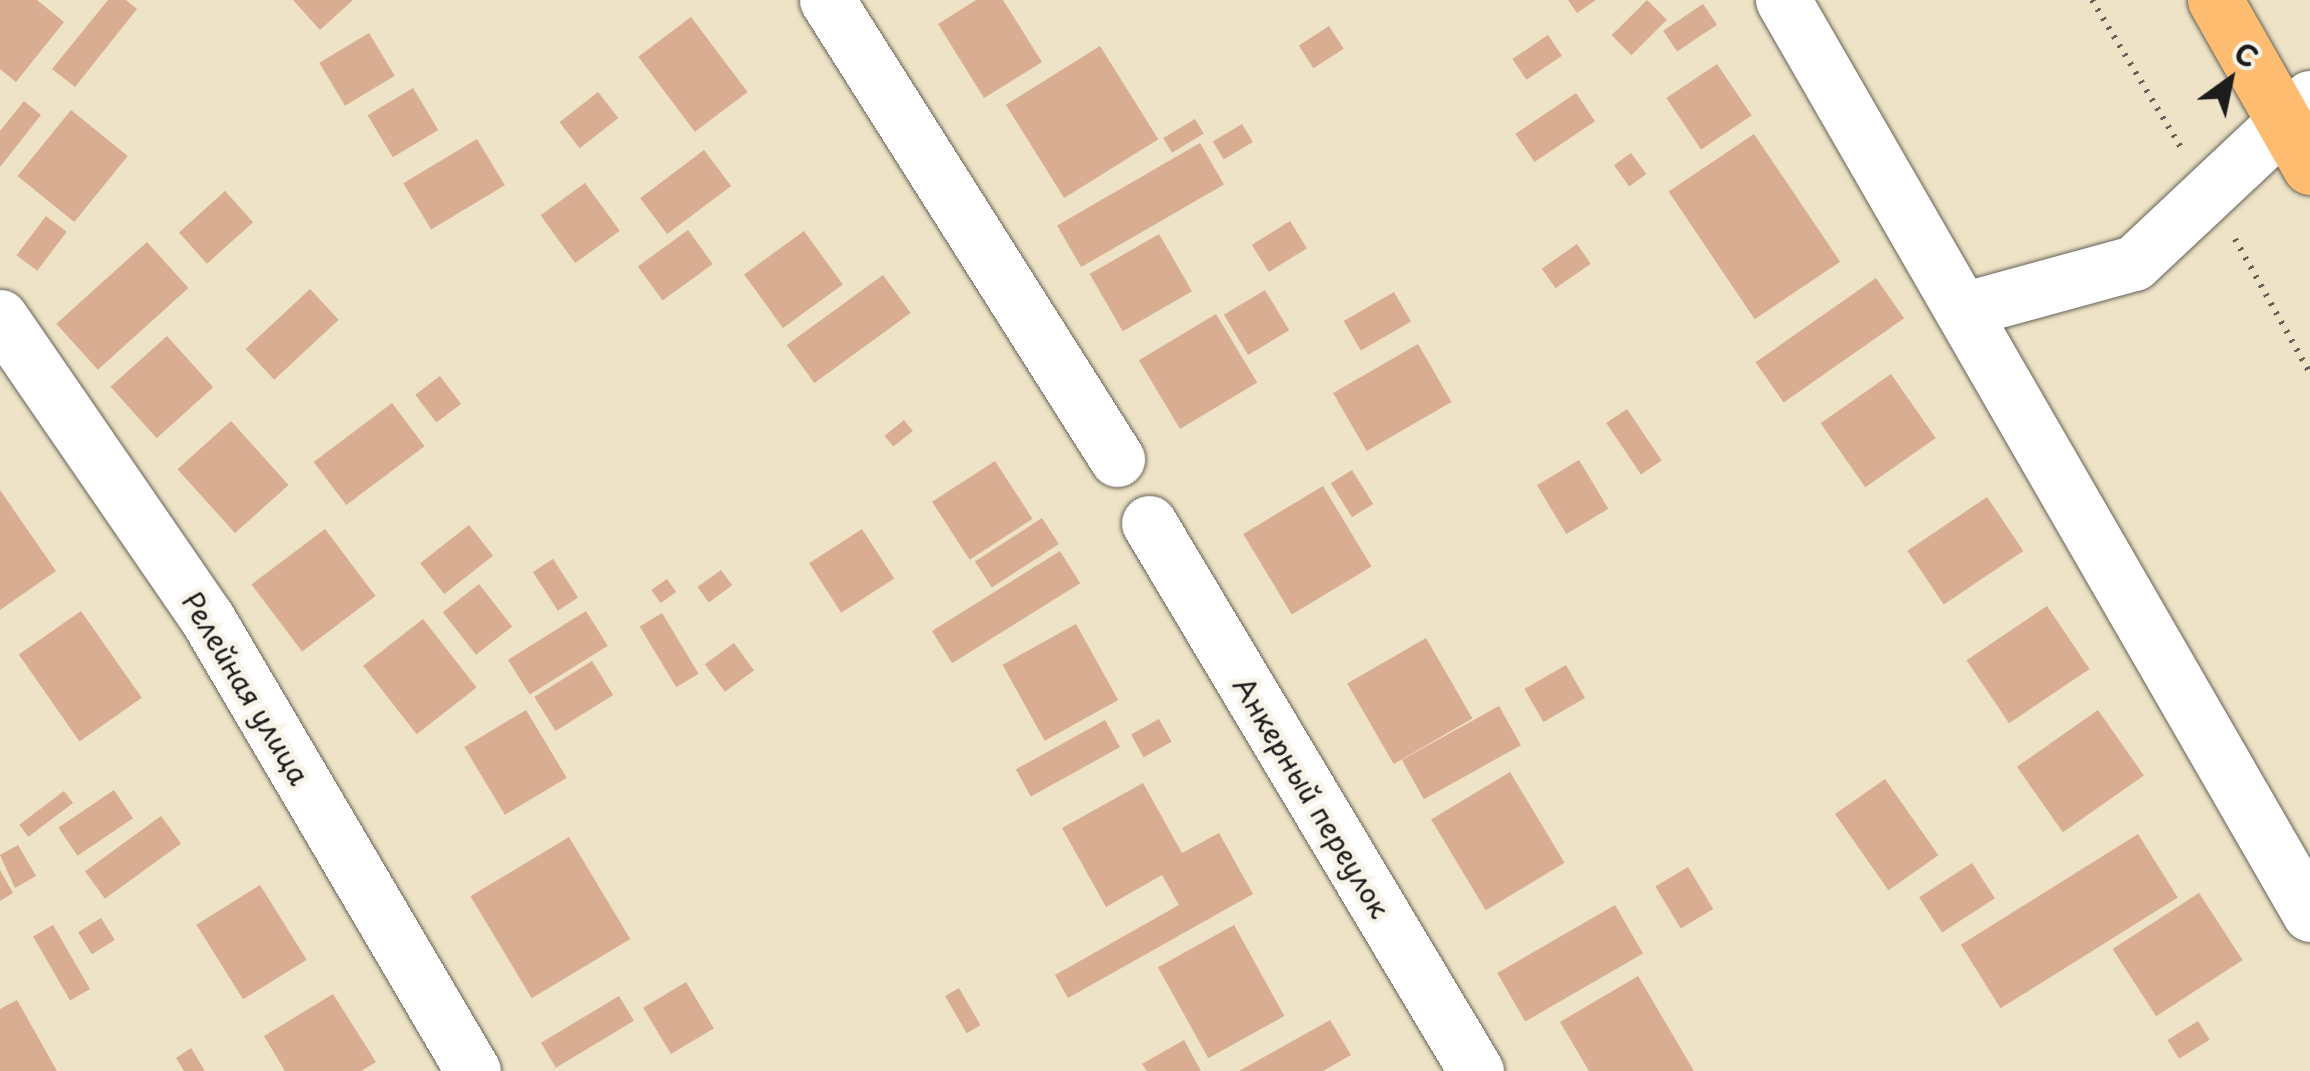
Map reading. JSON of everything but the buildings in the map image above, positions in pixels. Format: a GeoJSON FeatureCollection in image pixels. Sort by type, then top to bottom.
{"type":"FeatureCollection","features":[{"type":"Feature","properties":{"kind":"main road"},"geometry":{"type":"LineString","coordinates":[[2215,0],[2301,129]]}},
{"type":"Feature","properties":{"kind":"street"},"geometry":{"type":"LineString","coordinates":[[827,0],[1117,458]]}},
{"type":"Feature","properties":{"kind":"street"},"geometry":{"type":"LineString","coordinates":[[1783,0],[2310,914]]}},
{"type":"Feature","properties":{"kind":"street"},"geometry":{"type":"LineString","coordinates":[[1962,310],[2134,263],[2301,129]]}},
{"type":"Feature","properties":{"kind":"street","name":"Релейная улица"},"geometry":{"type":"LineString","coordinates":[[0,317],[207,618],[473,1071]]}},
{"type":"Feature","properties":{"kind":"street","name":"Анкерный переулок"},"geometry":{"type":"LineString","coordinates":[[1148,522],[1476,1071]]}}]}
